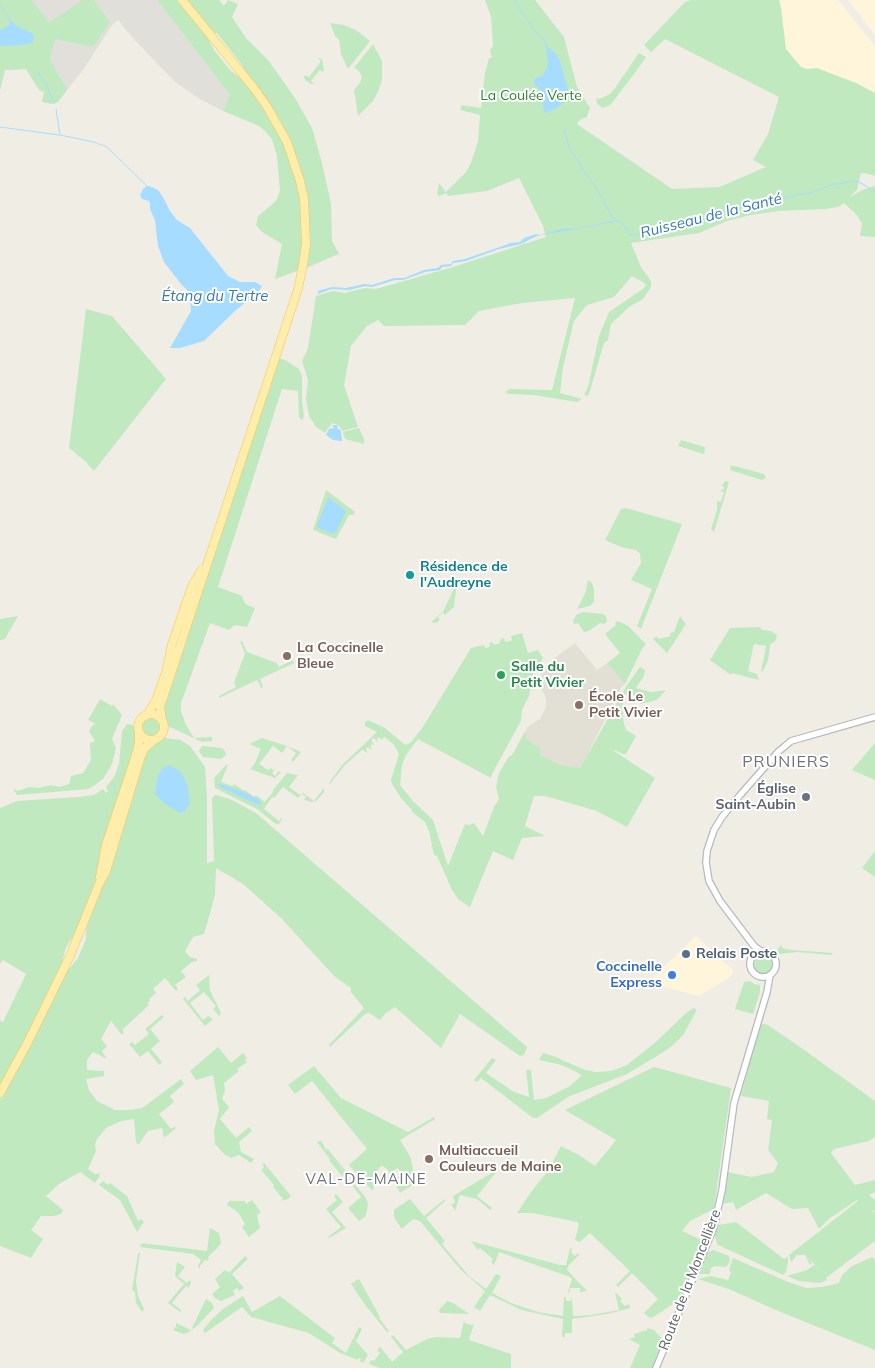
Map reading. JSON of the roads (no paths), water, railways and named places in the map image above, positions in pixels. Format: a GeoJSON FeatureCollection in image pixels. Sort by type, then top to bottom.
{"type":"FeatureCollection","features":[{"type":"Feature","properties":{"kind":"main road"},"geometry":{"type":"LineString","coordinates":[[0,1093],[28,1042],[70,956],[109,862],[144,748],[160,736],[164,730],[160,707],[298,289],[303,265],[306,222],[304,200],[300,180],[287,142],[252,87],[182,0]]}},
{"type":"Feature","properties":{"kind":"main road"},"geometry":{"type":"LineString","coordinates":[[99,884],[106,845],[139,743],[139,722],[147,715],[156,700],[166,672],[172,644],[192,586],[210,554]]}},
{"type":"Feature","properties":{"kind":"main road"},"geometry":{"type":"LineString","coordinates":[[147,715],[155,715],[162,720]]}},
{"type":"Feature","properties":{"kind":"main road"},"geometry":{"type":"LineString","coordinates":[[139,733],[146,739],[154,740]]}},
{"type":"Feature","properties":{"kind":"street"},"geometry":{"type":"LineString","coordinates":[[760,976],[770,975],[774,970],[776,960],[770,953],[761,951],[754,946],[720,901],[710,881],[706,863],[707,851],[714,830],[722,816],[740,794],[778,752],[791,741],[875,717]]}},
{"type":"Feature","properties":{"kind":"street"},"geometry":{"type":"LineString","coordinates":[[754,946],[754,955]]}},
{"type":"Feature","properties":{"kind":"street"},"geometry":{"type":"LineString","coordinates":[[761,951],[754,955],[750,961],[751,970],[760,976],[767,987]]}},
{"type":"Feature","properties":{"kind":"street","name":"Route de la Moncellière"},"geometry":{"type":"LineString","coordinates":[[656,1368],[714,1227],[722,1190],[734,1103],[767,992],[770,975]]}},
{"type":"Feature","properties":{"kind":"water"},"geometry":{"type":"Polygon","coordinates":[[[10,20],[17,26],[32,33],[33,42],[22,45],[0,46],[0,30],[9,26],[10,20]]]}},
{"type":"Feature","properties":{"kind":"water"},"geometry":{"type":"Polygon","coordinates":[[[546,45],[557,55],[560,61],[570,97],[557,108],[544,113],[541,90],[534,84],[534,81],[543,75],[548,65],[546,45]]]}},
{"type":"Feature","properties":{"kind":"water","name":"Étang du Tertre"},"geometry":{"type":"Polygon","coordinates":[[[147,186],[158,190],[177,220],[190,228],[228,276],[240,282],[255,282],[262,286],[259,291],[204,341],[180,348],[170,348],[191,311],[190,298],[188,291],[164,262],[158,246],[155,220],[149,201],[142,199],[140,195],[147,186]]]}},
{"type":"Feature","properties":{"kind":"water"},"geometry":{"type":"Polygon","coordinates":[[[614,222],[537,236],[521,244],[499,249],[466,261],[453,263],[451,266],[442,267],[440,270],[425,272],[403,280],[349,290],[332,289],[318,294],[318,291],[332,287],[346,288],[364,284],[372,285],[394,278],[404,278],[511,243],[520,242],[524,238],[536,234],[540,235],[562,229],[578,228],[614,222]]]}},
{"type":"Feature","properties":{"kind":"water"},"geometry":{"type":"Polygon","coordinates":[[[332,425],[337,425],[338,429],[341,430],[342,441],[333,440],[326,435],[329,429],[334,428],[332,425]]]}},
{"type":"Feature","properties":{"kind":"water"},"geometry":{"type":"Polygon","coordinates":[[[328,498],[346,511],[337,530],[333,534],[318,528],[317,525],[328,498]]]}},
{"type":"Feature","properties":{"kind":"water"},"geometry":{"type":"Polygon","coordinates":[[[169,765],[180,771],[188,787],[190,804],[184,812],[180,813],[165,804],[155,794],[158,775],[163,768],[169,765]]]}},
{"type":"Feature","properties":{"kind":"water"},"geometry":{"type":"Polygon","coordinates":[[[220,784],[260,800],[261,806],[220,787],[220,784]]]}},
{"type":"Feature","properties":{"kind":"waterway"},"geometry":{"type":"LineString","coordinates":[[514,0],[547,46]]}},
{"type":"Feature","properties":{"kind":"waterway"},"geometry":{"type":"LineString","coordinates":[[0,5],[10,20]]}},
{"type":"Feature","properties":{"kind":"waterway","name":"Ruisseau de la Santé"},"geometry":{"type":"LineString","coordinates":[[38,72],[54,102]]}},
{"type":"Feature","properties":{"kind":"waterway","name":"Ruisseau de la Santé"},"geometry":{"type":"LineString","coordinates":[[56,109],[60,135],[94,142],[107,147],[147,186]]}},
{"type":"Feature","properties":{"kind":"waterway"},"geometry":{"type":"LineString","coordinates":[[0,127],[59,135]]}},
{"type":"Feature","properties":{"kind":"waterway"},"geometry":{"type":"LineString","coordinates":[[564,129],[570,150],[615,220]]}},
{"type":"Feature","properties":{"kind":"waterway","name":"Ruisseau de la Santé"},"geometry":{"type":"LineString","coordinates":[[612,222],[616,220],[622,222],[630,235],[635,235],[678,227],[731,210],[811,193],[834,184],[852,180],[861,183],[875,192]]}},
{"type":"Feature","properties":{"kind":"place","name":"Résidence de l'Audreyne"},"geometry":{"type":"Point","coordinates":[410,575]}},
{"type":"Feature","properties":{"kind":"place","name":"La Coccinelle Bleue"},"geometry":{"type":"Point","coordinates":[287,656]}},
{"type":"Feature","properties":{"kind":"place","name":"Salle du Petit Vivier"},"geometry":{"type":"Point","coordinates":[501,675]}},
{"type":"Feature","properties":{"kind":"place","name":"École Le Petit Vivier"},"geometry":{"type":"Point","coordinates":[579,705]}},
{"type":"Feature","properties":{"kind":"place","name":"Église Saint-Aubin"},"geometry":{"type":"Point","coordinates":[806,797]}},
{"type":"Feature","properties":{"kind":"place","name":"Relais Poste"},"geometry":{"type":"Point","coordinates":[686,954]}},
{"type":"Feature","properties":{"kind":"place","name":"Coccinelle Express"},"geometry":{"type":"Point","coordinates":[672,975]}},
{"type":"Feature","properties":{"kind":"place","name":"Multiaccueil Couleurs de Maine"},"geometry":{"type":"Point","coordinates":[429,1159]}},
{"type":"Feature","properties":{"kind":"district","name":"PRUNIERS"},"geometry":{"type":"Point","coordinates":[786,762]}},
{"type":"Feature","properties":{"kind":"district","name":"VAL-DE-MAINE"},"geometry":{"type":"Point","coordinates":[366,1179]}},
{"type":"Feature","properties":{"kind":"park label","name":"La Coulée Verte"},"geometry":{"type":"Point","coordinates":[531,96]}}]}
